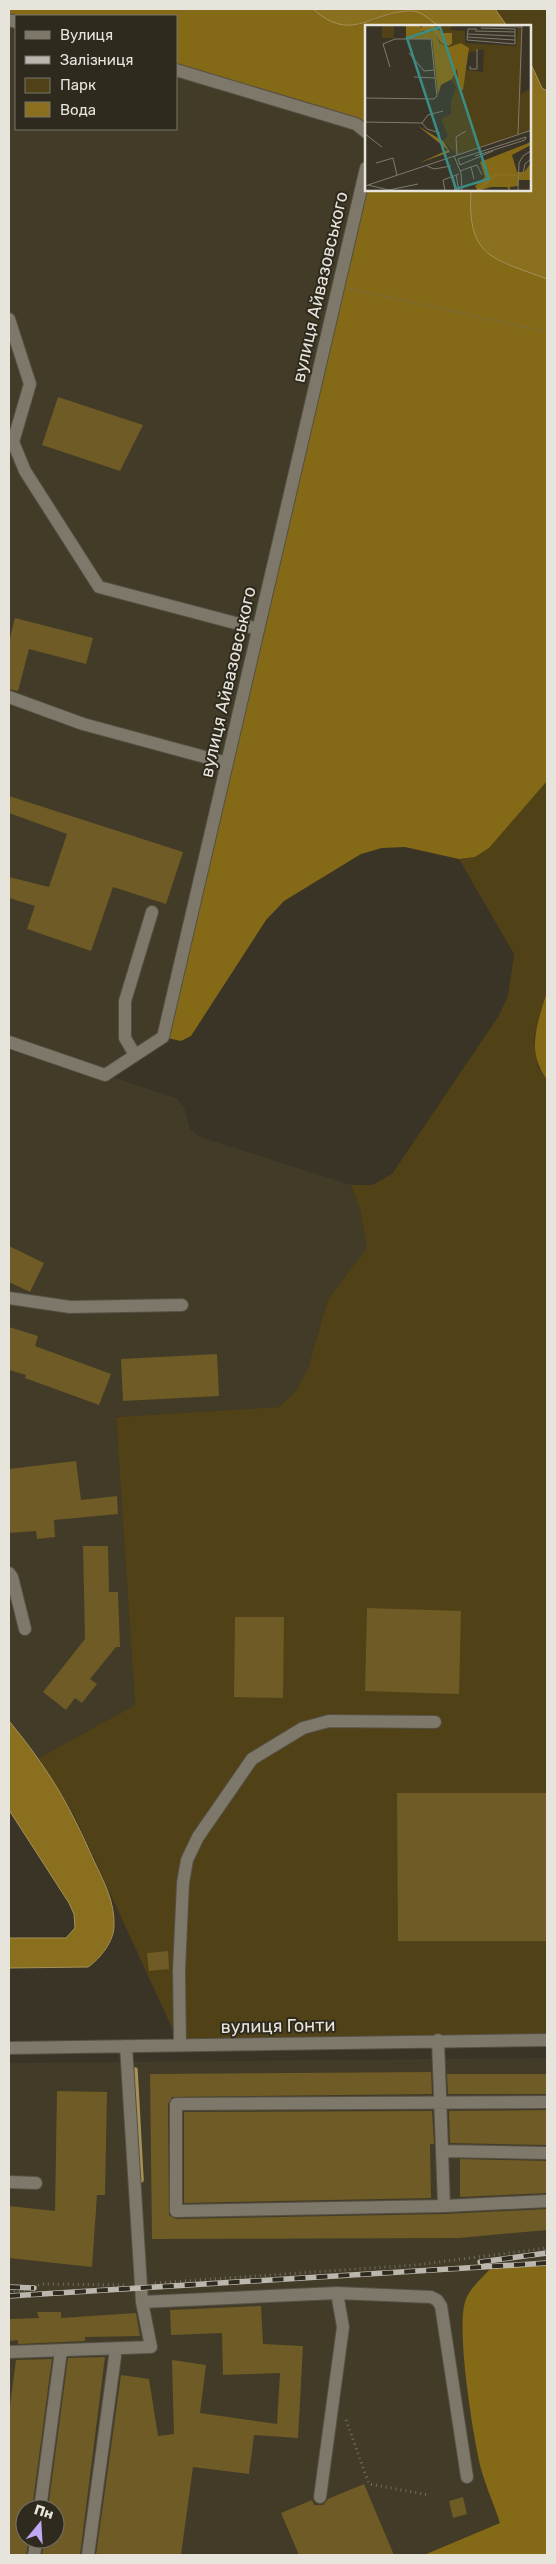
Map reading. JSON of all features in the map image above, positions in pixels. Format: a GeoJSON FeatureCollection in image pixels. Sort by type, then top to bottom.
{"type":"FeatureCollection","features":[{"type":"Feature","properties":{"kind":"street"},"geometry":{"type":"LineString","coordinates":[[178,71],[356,124],[365,131]]}},
{"type":"Feature","properties":{"kind":"street","name":"вулиця Айвазовського"},"geometry":{"type":"LineString","coordinates":[[9,1042],[105,1075],[163,1037],[365,172]]}},
{"type":"Feature","properties":{"kind":"street"},"geometry":{"type":"LineString","coordinates":[[9,319],[30,384],[13,442],[25,470],[99,587],[258,629]]}},
{"type":"Feature","properties":{"kind":"street"},"geometry":{"type":"LineString","coordinates":[[9,697],[83,724],[227,763]]}},
{"type":"Feature","properties":{"kind":"street"},"geometry":{"type":"LineString","coordinates":[[135,1055],[126,1038],[125,1002],[152,912]]}},
{"type":"Feature","properties":{"kind":"street"},"geometry":{"type":"LineString","coordinates":[[9,1298],[70,1307],[182,1305]]}},
{"type":"Feature","properties":{"kind":"street"},"geometry":{"type":"LineString","coordinates":[[9,1573],[12,1577],[25,1629]]}},
{"type":"Feature","properties":{"kind":"street"},"geometry":{"type":"LineString","coordinates":[[180,2045],[179,1970],[183,1883],[187,1860],[198,1837],[252,1759],[270,1746],[303,1728],[329,1721],[435,1722]]}},
{"type":"Feature","properties":{"kind":"street"},"geometry":{"type":"LineString","coordinates":[[438,2040],[444,2206]]}},
{"type":"Feature","properties":{"kind":"street","name":"вулиця Гонти"},"geometry":{"type":"LineString","coordinates":[[9,2048],[438,2040],[547,2040]]}},
{"type":"Feature","properties":{"kind":"street"},"geometry":{"type":"LineString","coordinates":[[9,2352],[150,2347],[142,2302],[126,2046]]}},
{"type":"Feature","properties":{"kind":"street"},"geometry":{"type":"LineString","coordinates":[[547,2102],[176,2104],[176,2211],[444,2206],[547,2201]]}},
{"type":"Feature","properties":{"kind":"street"},"geometry":{"type":"LineString","coordinates":[[443,2151],[547,2153]]}},
{"type":"Feature","properties":{"kind":"street"},"geometry":{"type":"LineString","coordinates":[[9,2182],[36,2183]]}},
{"type":"Feature","properties":{"kind":"street"},"geometry":{"type":"LineString","coordinates":[[142,2302],[337,2293],[431,2297],[437,2300],[441,2306],[467,2477]]}},
{"type":"Feature","properties":{"kind":"street"},"geometry":{"type":"LineString","coordinates":[[320,2497],[343,2326],[337,2293]]}},
{"type":"Feature","properties":{"kind":"street"},"geometry":{"type":"LineString","coordinates":[[88,2555],[116,2349]]}},
{"type":"Feature","properties":{"kind":"street"},"geometry":{"type":"LineString","coordinates":[[41,2499],[61,2351]]}},
{"type":"Feature","properties":{"kind":"path"},"geometry":{"type":"LineString","coordinates":[[338,286],[547,332]]}},
{"type":"Feature","properties":{"kind":"path"},"geometry":{"type":"LineString","coordinates":[[9,2291],[22,2291],[42,2284],[93,2286],[141,2284],[416,2265],[547,2248]]}},
{"type":"Feature","properties":{"kind":"path"},"geometry":{"type":"LineString","coordinates":[[344,2413],[369,2484],[429,2495]]}},
{"type":"Feature","properties":{"kind":"shaded area"},"geometry":{"type":"Polygon","coordinates":[[[9,9],[313,9],[329,20],[343,25],[357,25],[395,13],[408,11],[425,14],[440,25],[365,25],[365,132],[178,71],[178,15],[15,15],[9,20],[9,9]]]}},
{"type":"Feature","properties":{"kind":"shaded area"},"geometry":{"type":"Polygon","coordinates":[[[9,20],[15,22],[15,130],[178,130],[178,71],[365,132],[365,172],[163,1037],[106,1075],[176,1098],[184,1107],[190,1129],[200,1137],[351,1185],[360,1209],[367,1248],[328,1299],[308,1368],[296,1391],[279,1407],[116,1417],[135,1705],[39,1758],[9,1721],[9,20]]]}},
{"type":"Feature","properties":{"kind":"shaded area"},"geometry":{"type":"Polygon","coordinates":[[[366,191],[471,191],[470,203],[501,262],[547,279],[547,781],[489,848],[475,857],[459,859],[405,847],[382,848],[361,854],[284,901],[266,920],[191,1036],[181,1041],[163,1037],[366,191]]]}},
{"type":"Feature","properties":{"kind":"shaded area"},"geometry":{"type":"Polygon","coordinates":[[[547,991],[547,1080],[536,1058],[535,1036],[547,991]]]}},
{"type":"Feature","properties":{"kind":"shaded area"},"geometry":{"type":"Polygon","coordinates":[[[547,2058],[547,2555],[9,2555],[9,2063],[547,2058]]]}},
{"type":"Feature","properties":{"kind":"shaded area"},"geometry":{"type":"Polygon","coordinates":[[[547,2263],[547,2555],[424,2555],[500,2523],[484,2480],[473,2430],[464,2355],[463,2312],[466,2299],[474,2286],[492,2267],[547,2263]]]}},
{"type":"Feature","properties":{"kind":"green space"},"geometry":{"type":"Polygon","coordinates":[[[495,9],[547,9],[547,91],[536,78],[531,62],[531,25],[506,25],[495,9]]]}},
{"type":"Feature","properties":{"kind":"green space"},"geometry":{"type":"Polygon","coordinates":[[[547,781],[547,991],[534,1037],[538,1067],[547,1080],[547,2040],[180,2045],[75,1817],[39,1758],[135,1705],[116,1417],[279,1407],[296,1391],[308,1368],[328,1299],[367,1248],[360,1209],[351,1185],[372,1185],[392,1174],[498,1017],[508,996],[514,954],[459,859],[475,857],[489,848],[547,781]]]}},
{"type":"Feature","properties":{"kind":"water"},"geometry":{"type":"Polygon","coordinates":[[[313,9],[495,9],[506,25],[439,25],[420,13],[411,11],[397,12],[351,25],[339,24],[327,19],[313,9]]]}},
{"type":"Feature","properties":{"kind":"water"},"geometry":{"type":"Polygon","coordinates":[[[531,64],[542,88],[547,91],[547,279],[511,266],[487,252],[479,243],[473,230],[471,191],[531,191],[531,64]]]}},
{"type":"Feature","properties":{"kind":"water"},"geometry":{"type":"Polygon","coordinates":[[[9,1721],[57,1787],[76,1822],[111,1900],[114,1917],[112,1938],[102,1954],[88,1967],[9,1968],[9,1938],[66,1938],[75,1928],[74,1914],[69,1903],[9,1810],[9,1721]]]}},
{"type":"Feature","properties":{"kind":"building"},"geometry":{"type":"Polygon","coordinates":[[[58,397],[143,425],[120,471],[42,445],[58,397]]]}},
{"type":"Feature","properties":{"kind":"building"},"geometry":{"type":"Polygon","coordinates":[[[15,618],[93,638],[86,664],[29,649],[18,691],[9,689],[9,642],[15,618]]]}},
{"type":"Feature","properties":{"kind":"building"},"geometry":{"type":"Polygon","coordinates":[[[9,796],[183,852],[166,904],[113,887],[91,951],[27,929],[35,906],[9,898],[9,877],[49,887],[67,834],[9,813],[9,796]]]}},
{"type":"Feature","properties":{"kind":"building"},"geometry":{"type":"Polygon","coordinates":[[[9,1246],[44,1263],[30,1292],[9,1282],[9,1246]]]}},
{"type":"Feature","properties":{"kind":"building"},"geometry":{"type":"Polygon","coordinates":[[[9,1327],[38,1336],[35,1346],[111,1374],[99,1405],[25,1378],[26,1375],[9,1370],[9,1327]]]}},
{"type":"Feature","properties":{"kind":"building"},"geometry":{"type":"Polygon","coordinates":[[[217,1354],[219,1396],[123,1401],[121,1359],[217,1354]]]}},
{"type":"Feature","properties":{"kind":"building"},"geometry":{"type":"Polygon","coordinates":[[[76,1461],[81,1500],[117,1496],[118,1514],[54,1520],[55,1537],[37,1539],[36,1531],[9,1533],[9,1469],[76,1461]]]}},
{"type":"Feature","properties":{"kind":"building"},"geometry":{"type":"Polygon","coordinates":[[[83,1546],[108,1546],[109,1592],[118,1592],[120,1647],[116,1647],[90,1679],[97,1684],[82,1703],[75,1698],[66,1710],[43,1692],[85,1639],[83,1546]]]}},
{"type":"Feature","properties":{"kind":"building"},"geometry":{"type":"Polygon","coordinates":[[[367,1608],[461,1611],[459,1694],[365,1691],[367,1608]]]}},
{"type":"Feature","properties":{"kind":"building"},"geometry":{"type":"Polygon","coordinates":[[[235,1617],[284,1617],[283,1698],[234,1697],[235,1617]]]}},
{"type":"Feature","properties":{"kind":"building"},"geometry":{"type":"Polygon","coordinates":[[[397,1793],[547,1793],[547,1941],[398,1941],[397,1793]]]}},
{"type":"Feature","properties":{"kind":"building"},"geometry":{"type":"Polygon","coordinates":[[[168,1951],[169,1969],[149,1971],[147,1953],[168,1951]]]}},
{"type":"Feature","properties":{"kind":"building"},"geometry":{"type":"Polygon","coordinates":[[[431,2072],[432,2094],[172,2097],[168,2104],[169,2215],[176,2219],[444,2214],[547,2209],[547,2230],[459,2238],[152,2239],[150,2074],[431,2072]]]}},
{"type":"Feature","properties":{"kind":"building"},"geometry":{"type":"Polygon","coordinates":[[[447,2074],[547,2074],[547,2094],[448,2094],[447,2074]]]}},
{"type":"Feature","properties":{"kind":"building"},"geometry":{"type":"Polygon","coordinates":[[[57,2091],[107,2092],[105,2195],[97,2195],[92,2267],[9,2258],[9,2206],[55,2211],[57,2091]]]}},
{"type":"Feature","properties":{"kind":"building"},"geometry":{"type":"Polygon","coordinates":[[[547,2110],[547,2145],[450,2143],[449,2111],[547,2110]]]}},
{"type":"Feature","properties":{"kind":"building"},"geometry":{"type":"Polygon","coordinates":[[[432,2111],[434,2144],[430,2144],[431,2198],[184,2203],[184,2112],[432,2111]]]}},
{"type":"Feature","properties":{"kind":"building"},"geometry":{"type":"Polygon","coordinates":[[[460,2159],[547,2161],[547,2193],[460,2197],[460,2159]]]}},
{"type":"Feature","properties":{"kind":"building"},"geometry":{"type":"Polygon","coordinates":[[[261,2306],[263,2344],[303,2346],[298,2438],[254,2435],[249,2474],[193,2467],[181,2555],[96,2555],[121,2375],[149,2379],[158,2436],[174,2434],[172,2360],[206,2365],[200,2413],[277,2424],[280,2373],[223,2375],[222,2333],[171,2335],[170,2310],[261,2306]]]}},
{"type":"Feature","properties":{"kind":"building"},"geometry":{"type":"Polygon","coordinates":[[[37,2312],[61,2312],[61,2318],[136,2313],[140,2336],[85,2337],[85,2341],[18,2344],[18,2340],[9,2341],[9,2319],[39,2318],[37,2312]]]}},
{"type":"Feature","properties":{"kind":"building"},"geometry":{"type":"Polygon","coordinates":[[[105,2357],[80,2555],[42,2555],[43,2549],[65,2549],[65,2499],[49,2499],[68,2358],[105,2357]]]}},
{"type":"Feature","properties":{"kind":"building"},"geometry":{"type":"Polygon","coordinates":[[[52,2359],[33,2499],[15,2499],[15,2549],[27,2549],[26,2555],[9,2555],[9,2413],[16,2360],[52,2359]]]}},
{"type":"Feature","properties":{"kind":"building"},"geometry":{"type":"Polygon","coordinates":[[[364,2484],[394,2555],[299,2555],[281,2513],[312,2500],[314,2505],[323,2505],[328,2499],[364,2484]]]}},
{"type":"Feature","properties":{"kind":"building"},"geometry":{"type":"Polygon","coordinates":[[[463,2497],[467,2514],[453,2518],[449,2501],[463,2497]]]}},
{"type":"Feature","properties":{"kind":"waterway"},"geometry":{"type":"LineString","coordinates":[[135,2070],[141,2180]]}},
{"type":"Feature","properties":{"kind":"railway"},"geometry":{"type":"LineString","coordinates":[[480,2262],[547,2253]]}},
{"type":"Feature","properties":{"kind":"railway"},"geometry":{"type":"LineString","coordinates":[[9,2296],[547,2263]]}},
{"type":"Feature","properties":{"kind":"railway"},"geometry":{"type":"LineString","coordinates":[[9,2287],[34,2288]]}}]}
